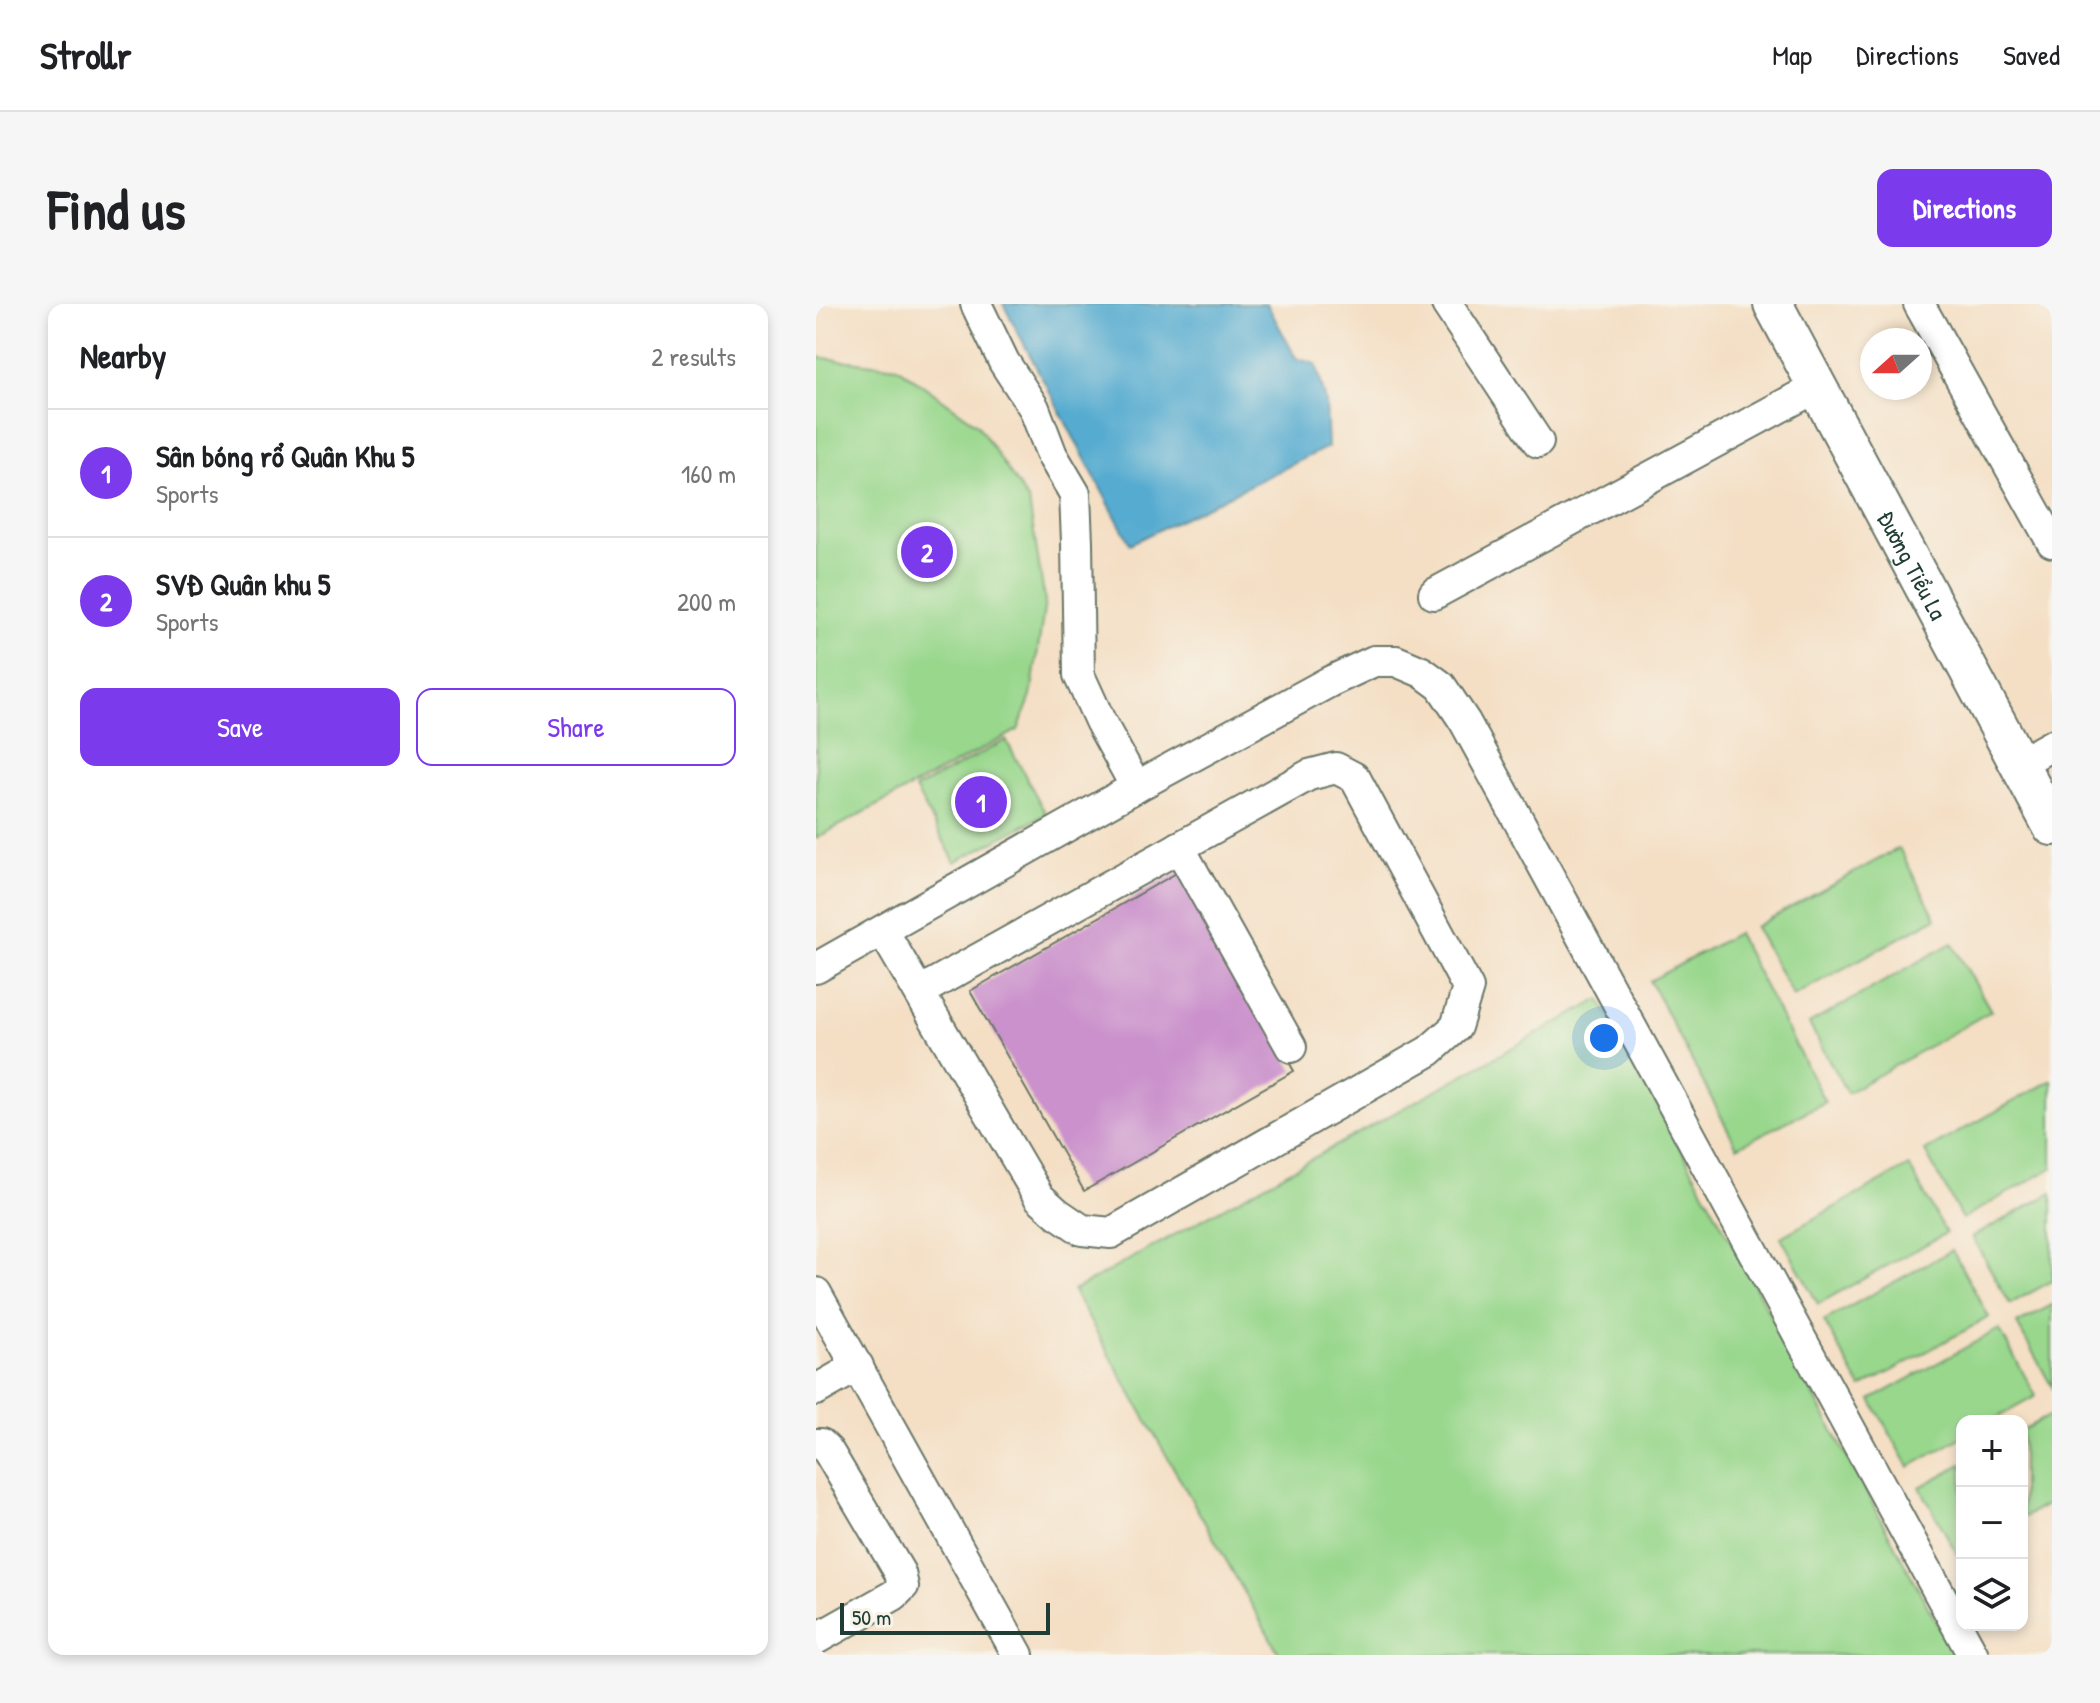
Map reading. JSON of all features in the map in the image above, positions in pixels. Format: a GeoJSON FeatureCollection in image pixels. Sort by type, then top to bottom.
{"type":"FeatureCollection","features":[{"type":"Feature","properties":{"kind":"main road","name":"Đường Tiểu La"},"geometry":{"type":"LineString","coordinates":[[1773,304],[2052,826]]}},
{"type":"Feature","properties":{"kind":"street"},"geometry":{"type":"LineString","coordinates":[[976,304],[1004,362],[1034,408],[1052,455],[1075,494],[1079,675],[1136,787]]}},
{"type":"Feature","properties":{"kind":"street"},"geometry":{"type":"LineString","coordinates":[[1447,304],[1538,442]]}},
{"type":"Feature","properties":{"kind":"street"},"geometry":{"type":"LineString","coordinates":[[1919,304],[2052,542]]}},
{"type":"Feature","properties":{"kind":"street"},"geometry":{"type":"LineString","coordinates":[[1434,594],[1817,387]]}},
{"type":"Feature","properties":{"kind":"street"},"geometry":{"type":"LineString","coordinates":[[816,968],[1329,682],[1374,661],[1396,661],[1422,672],[1441,686],[1465,722],[1973,1655]]}},
{"type":"Feature","properties":{"kind":"street"},"geometry":{"type":"LineString","coordinates":[[2018,764],[2052,745]]}},
{"type":"Feature","properties":{"kind":"street"},"geometry":{"type":"LineString","coordinates":[[883,931],[1039,1197],[1082,1230],[1111,1233],[1429,1051],[1456,1027],[1468,988],[1355,778],[1336,768],[1309,775],[919,992]]}},
{"type":"Feature","properties":{"kind":"street"},"geometry":{"type":"LineString","coordinates":[[1179,847],[1291,1047]]}},
{"type":"Feature","properties":{"kind":"street"},"geometry":{"type":"LineString","coordinates":[[816,1293],[1018,1655]]}},
{"type":"Feature","properties":{"kind":"street"},"geometry":{"type":"LineString","coordinates":[[816,1390],[858,1366]]}},
{"type":"Feature","properties":{"kind":"street"},"geometry":{"type":"LineString","coordinates":[[816,1444],[821,1444],[828,1451],[900,1573],[903,1586],[894,1595],[816,1639]]}},
{"type":"Feature","properties":{"kind":"green space"},"geometry":{"type":"Polygon","coordinates":[[[816,357],[897,367],[977,424],[1029,502],[1045,602],[1031,696],[1018,730],[816,838],[816,357]]]}},
{"type":"Feature","properties":{"kind":"green space"},"geometry":{"type":"Polygon","coordinates":[[[1006,740],[1046,814],[955,862],[915,789],[1006,740]]]}},
{"type":"Feature","properties":{"kind":"green space"},"geometry":{"type":"Polygon","coordinates":[[[1899,848],[1936,918],[1793,996],[1755,927],[1899,848]]]}},
{"type":"Feature","properties":{"kind":"green space"},"geometry":{"type":"Polygon","coordinates":[[[1737,933],[1825,1102],[1737,1147],[1650,981],[1737,933]]]}},
{"type":"Feature","properties":{"kind":"green space"},"geometry":{"type":"Polygon","coordinates":[[[1952,943],[1991,1011],[1847,1093],[1809,1024],[1952,943]]]}},
{"type":"Feature","properties":{"kind":"green space"},"geometry":{"type":"Polygon","coordinates":[[[1600,999],[1954,1655],[1280,1655],[1073,1291],[1600,999]]]}},
{"type":"Feature","properties":{"kind":"green space"},"geometry":{"type":"Polygon","coordinates":[[[2052,1080],[2052,1168],[1962,1219],[1925,1151],[2052,1080]]]}},
{"type":"Feature","properties":{"kind":"green space"},"geometry":{"type":"Polygon","coordinates":[[[1909,1166],[1946,1233],[1818,1304],[1781,1237],[1909,1166]]]}},
{"type":"Feature","properties":{"kind":"green space"},"geometry":{"type":"Polygon","coordinates":[[[2052,1193],[2052,1281],[2010,1304],[1972,1237],[2052,1193]]]}},
{"type":"Feature","properties":{"kind":"green space"},"geometry":{"type":"Polygon","coordinates":[[[1952,1250],[1989,1317],[1861,1388],[1824,1321],[1952,1250]]]}},
{"type":"Feature","properties":{"kind":"green space"},"geometry":{"type":"Polygon","coordinates":[[[2052,1305],[2052,1387],[2017,1324],[2052,1305]]]}},
{"type":"Feature","properties":{"kind":"green space"},"geometry":{"type":"Polygon","coordinates":[[[1999,1329],[2036,1396],[2002,1415],[1956,1415],[1956,1440],[1909,1467],[1871,1400],[1999,1329]]]}},
{"type":"Feature","properties":{"kind":"green space"},"geometry":{"type":"Polygon","coordinates":[[[2048,1416],[2052,1423],[2052,1502],[2028,1515],[2028,1487],[2028,1427],[2048,1416]]]}},
{"type":"Feature","properties":{"kind":"green space"},"geometry":{"type":"Polygon","coordinates":[[[1956,1467],[1956,1552],[1920,1487],[1956,1467]]]}},
{"type":"Feature","properties":{"kind":"water"},"geometry":{"type":"Polygon","coordinates":[[[1003,304],[1267,304],[1296,358],[1316,364],[1326,402],[1328,447],[1130,544],[1003,304]]]}},
{"type":"Feature","properties":{"kind":"building"},"geometry":{"type":"Polygon","coordinates":[[[1180,871],[1294,1071],[1084,1191],[970,991],[1180,871]]]}},
{"type":"Feature","properties":{"kind":"place","name":"SVĐ Quân khu 5"},"geometry":{"type":"Point","coordinates":[927,552]}},
{"type":"Feature","properties":{"kind":"place","name":"Sân bóng rổ Quân Khu 5"},"geometry":{"type":"Point","coordinates":[981,802]}}]}
